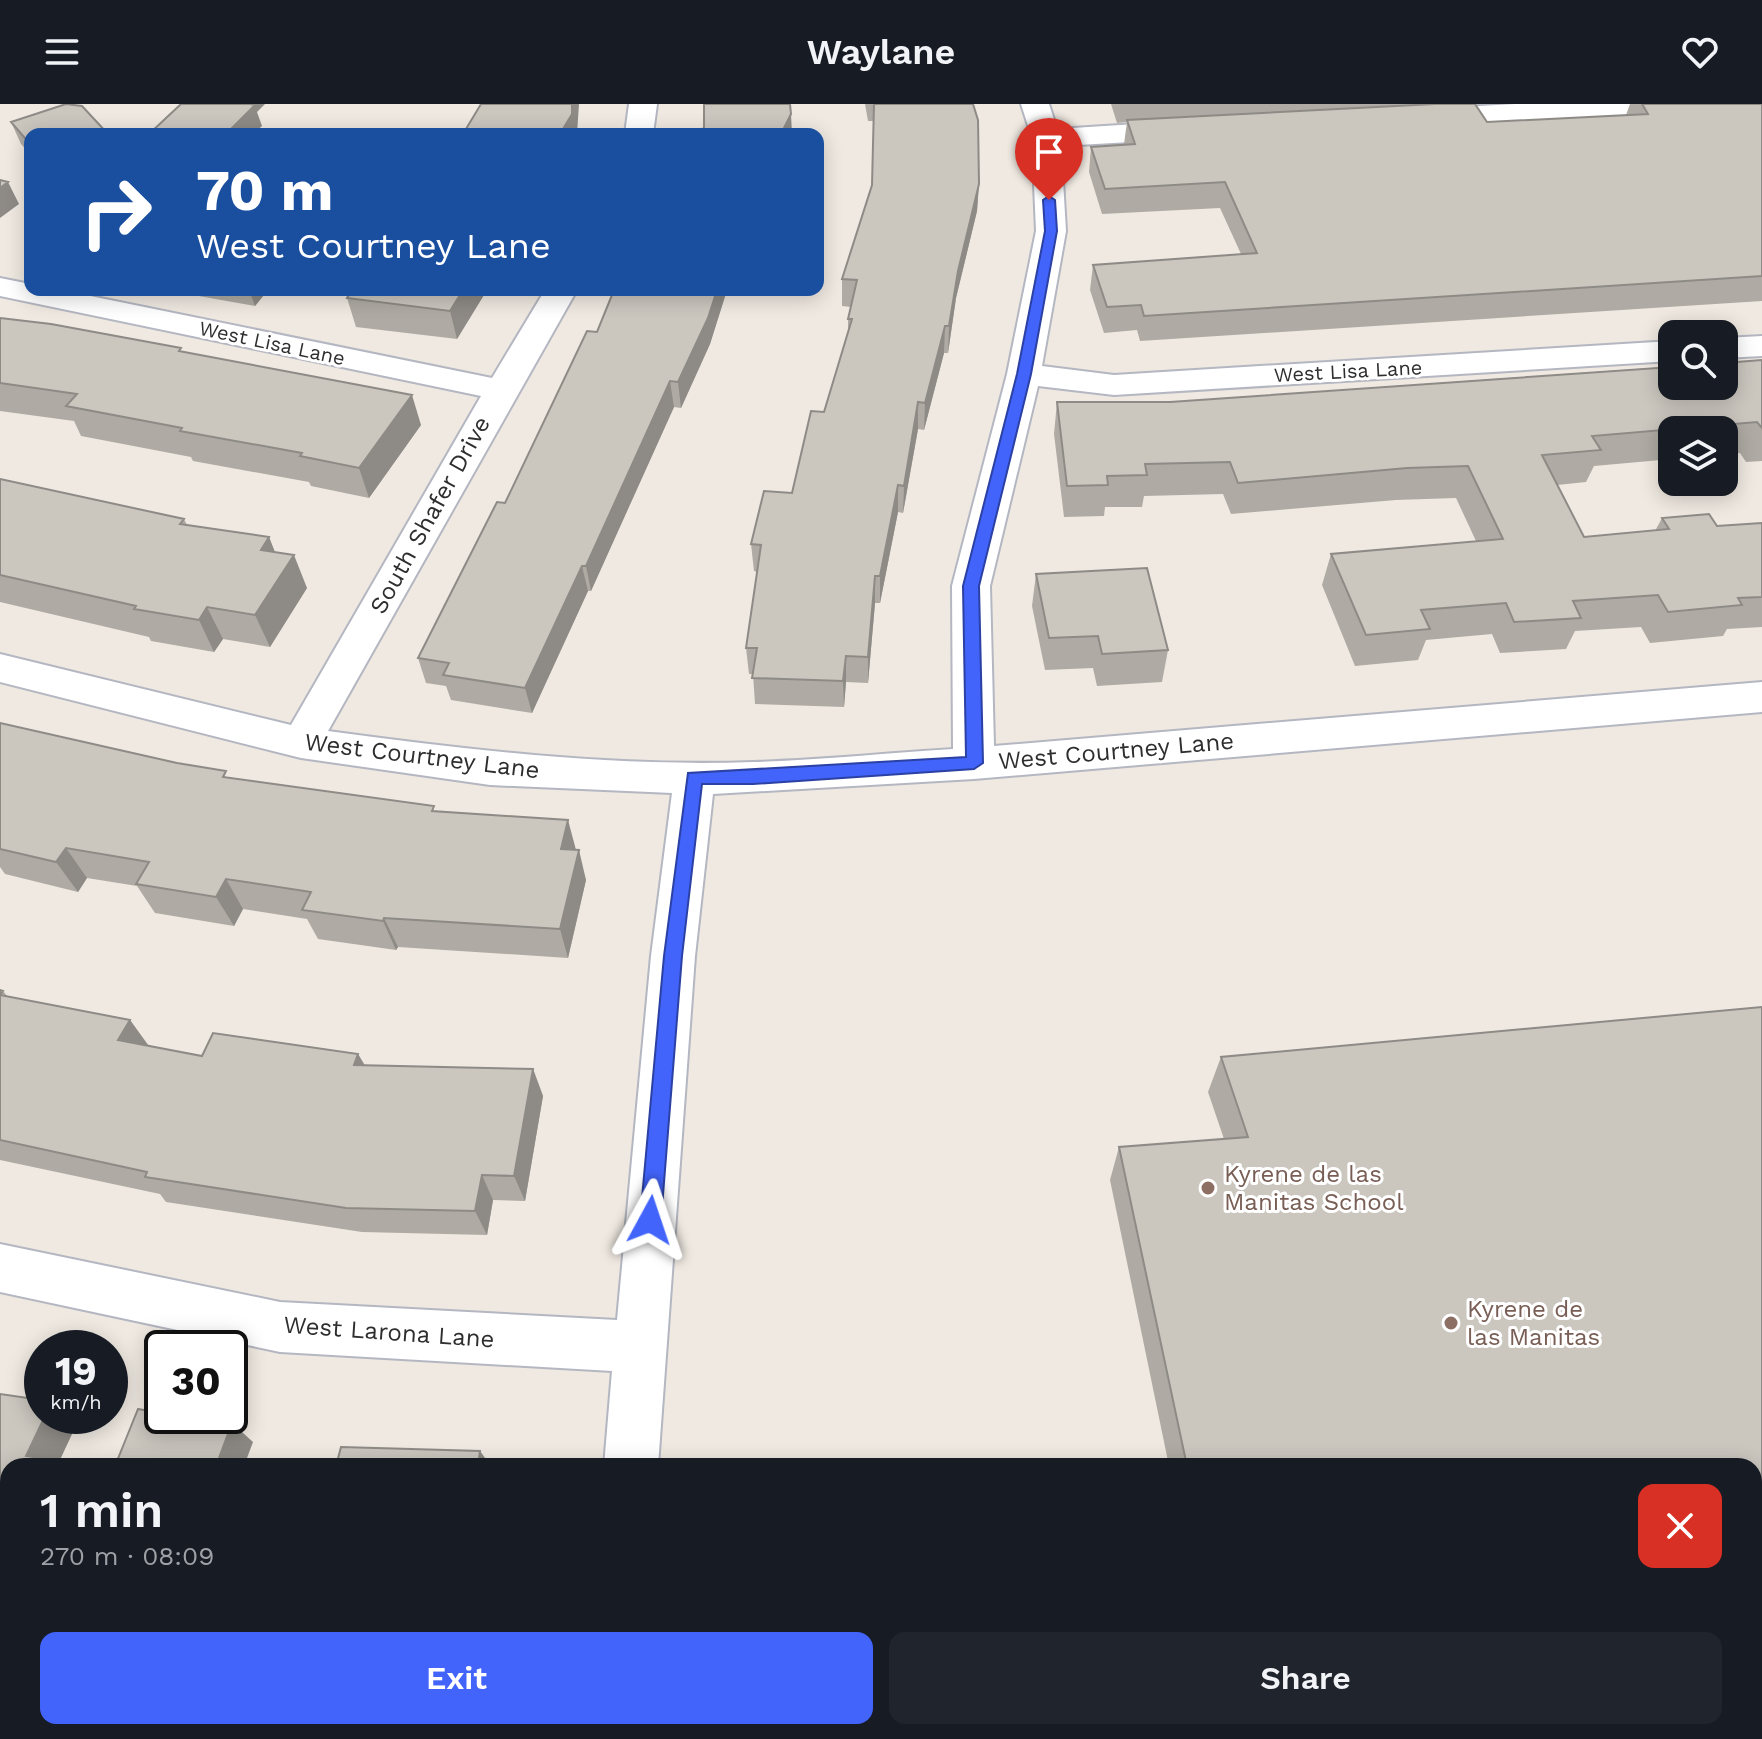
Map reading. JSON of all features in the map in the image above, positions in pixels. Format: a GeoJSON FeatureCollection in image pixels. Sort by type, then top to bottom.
{"type":"FeatureCollection","features":[{"type":"Feature","properties":{"kind":"street"},"geometry":{"type":"LineString","coordinates":[[640,128],[643,104]]}},
{"type":"Feature","properties":{"kind":"street"},"geometry":{"type":"LineString","coordinates":[[974,763],[971,586],[1024,374],[1051,231],[1046,138],[1035,104]]}},
{"type":"Feature","properties":{"kind":"street"},"geometry":{"type":"LineString","coordinates":[[1398,118],[1684,104]]}},
{"type":"Feature","properties":{"kind":"street"},"geometry":{"type":"LineString","coordinates":[[1046,138],[1210,129]]}},
{"type":"Feature","properties":{"kind":"street","name":"West Lisa Lane"},"geometry":{"type":"LineString","coordinates":[[0,287],[24,290]]}},
{"type":"Feature","properties":{"kind":"street","name":"West Lisa Lane"},"geometry":{"type":"LineString","coordinates":[[61,296],[501,390]]}},
{"type":"Feature","properties":{"kind":"street","name":"South Shafer Drive"},"geometry":{"type":"LineString","coordinates":[[301,743],[557,296]]}},
{"type":"Feature","properties":{"kind":"street"},"geometry":{"type":"LineString","coordinates":[[1738,347],[1762,346]]}},
{"type":"Feature","properties":{"kind":"street","name":"West Lisa Lane"},"geometry":{"type":"LineString","coordinates":[[1024,374],[1114,385],[1658,352]]}},
{"type":"Feature","properties":{"kind":"street","name":"West Courtney Lane"},"geometry":{"type":"LineString","coordinates":[[0,668],[301,743],[490,769],[694,778],[753,778],[974,763],[1762,697]]}},
{"type":"Feature","properties":{"kind":"street"},"geometry":{"type":"LineString","coordinates":[[632,1458],[673,956],[694,778]]}},
{"type":"Feature","properties":{"kind":"street","name":"West Larona Lane"},"geometry":{"type":"LineString","coordinates":[[0,1268],[280,1327],[640,1347]]}},
{"type":"Feature","properties":{"kind":"building"},"geometry":{"type":"Polygon","coordinates":[[[66,104],[82,106],[102,128],[24,128],[24,137],[11,122],[66,104]]]}},
{"type":"Feature","properties":{"kind":"building"},"geometry":{"type":"Polygon","coordinates":[[[181,104],[255,105],[232,128],[155,128],[181,104]]]}},
{"type":"Feature","properties":{"kind":"building"},"geometry":{"type":"Polygon","coordinates":[[[481,104],[572,104],[572,114],[564,128],[467,128],[481,104]]]}},
{"type":"Feature","properties":{"kind":"building"},"geometry":{"type":"Polygon","coordinates":[[[704,104],[790,104],[791,114],[784,128],[704,127],[704,104]]]}},
{"type":"Feature","properties":{"kind":"building"},"geometry":{"type":"Polygon","coordinates":[[[874,104],[973,104],[978,120],[979,184],[958,271],[949,326],[945,326],[925,403],[918,402],[904,486],[898,485],[880,576],[875,576],[868,657],[846,656],[843,681],[752,678],[757,648],[746,648],[761,545],[751,544],[764,491],[792,493],[811,411],[824,412],[852,319],[848,319],[857,280],[842,279],[872,185],[874,104]]]}},
{"type":"Feature","properties":{"kind":"building"},"geometry":{"type":"Polygon","coordinates":[[[1475,104],[1487,122],[1648,114],[1642,104],[1762,104],[1762,276],[1144,316],[1141,305],[1107,307],[1093,265],[1257,253],[1225,182],[1105,189],[1091,147],[1135,144],[1127,120],[1475,104]]]}},
{"type":"Feature","properties":{"kind":"building"},"geometry":{"type":"Polygon","coordinates":[[[348,296],[459,296],[450,311],[348,296]]]}},
{"type":"Feature","properties":{"kind":"building"},"geometry":{"type":"Polygon","coordinates":[[[612,296],[715,296],[678,382],[670,381],[586,566],[582,566],[525,688],[443,675],[449,663],[418,658],[497,502],[505,503],[587,331],[597,332],[612,296]]]}},
{"type":"Feature","properties":{"kind":"building"},"geometry":{"type":"Polygon","coordinates":[[[0,318],[51,324],[181,348],[179,351],[412,395],[359,468],[300,456],[302,453],[66,406],[77,394],[0,383],[0,318]]]}},
{"type":"Feature","properties":{"kind":"building"},"geometry":{"type":"Polygon","coordinates":[[[1762,360],[1762,428],[1757,422],[1738,424],[1738,416],[1658,416],[1658,430],[1592,436],[1601,450],[1542,455],[1584,537],[1669,529],[1662,518],[1709,514],[1717,526],[1762,523],[1762,597],[1738,598],[1742,605],[1668,612],[1658,595],[1573,601],[1581,618],[1514,622],[1506,603],[1421,610],[1430,629],[1366,635],[1331,554],[1503,539],[1468,466],[1407,468],[1238,483],[1230,462],[1145,464],[1147,475],[1107,476],[1108,485],[1067,486],[1057,402],[1170,402],[1658,368],[1658,400],[1738,400],[1738,362],[1762,360]]]}},
{"type":"Feature","properties":{"kind":"building"},"geometry":{"type":"Polygon","coordinates":[[[0,479],[184,519],[180,524],[269,537],[261,550],[294,555],[255,615],[207,607],[199,620],[134,609],[136,606],[0,575],[0,479]]]}},
{"type":"Feature","properties":{"kind":"building"},"geometry":{"type":"Polygon","coordinates":[[[1147,568],[1168,650],[1102,654],[1098,636],[1049,638],[1036,574],[1147,568]]]}},
{"type":"Feature","properties":{"kind":"building"},"geometry":{"type":"Polygon","coordinates":[[[0,723],[226,771],[223,777],[434,806],[432,811],[568,820],[561,849],[579,850],[560,929],[384,918],[383,921],[302,910],[311,892],[226,879],[216,897],[136,884],[149,862],[66,848],[56,862],[0,849],[0,723]]]}},
{"type":"Feature","properties":{"kind":"building"},"geometry":{"type":"Polygon","coordinates":[[[0,995],[130,1020],[118,1040],[202,1056],[213,1033],[358,1054],[354,1065],[533,1069],[514,1176],[482,1175],[475,1211],[346,1208],[145,1177],[147,1172],[0,1140],[0,995]]]}},
{"type":"Feature","properties":{"kind":"building","name":"Kyrene de las Manitas"},"geometry":{"type":"Polygon","coordinates":[[[1762,1007],[1762,1458],[1185,1458],[1119,1147],[1248,1137],[1221,1057],[1762,1007]]]}},
{"type":"Feature","properties":{"kind":"building"},"geometry":{"type":"Polygon","coordinates":[[[0,1394],[24,1397],[24,1434],[36,1434],[26,1456],[39,1458],[0,1458],[0,1394]]]}},
{"type":"Feature","properties":{"kind":"building"},"geometry":{"type":"Polygon","coordinates":[[[138,1409],[144,1410],[144,1434],[228,1434],[219,1458],[118,1458],[138,1409]]]}},
{"type":"Feature","properties":{"kind":"building"},"geometry":{"type":"Polygon","coordinates":[[[341,1447],[480,1451],[479,1458],[338,1458],[341,1447]]]}},
{"type":"Feature","properties":{"kind":"place","name":"Kyrene de las Manitas School"},"geometry":{"type":"Point","coordinates":[1208,1188]}},
{"type":"Feature","properties":{"kind":"place","name":"Kyrene de las Manitas"},"geometry":{"type":"Point","coordinates":[1451,1323]}},
{"type":"Feature","properties":{"kind":"route"},"geometry":{"type":"LineString","coordinates":[[650,1220],[673,956],[694,778],[753,778],[974,763],[971,586],[1024,374],[1051,231],[1049,200]]}}]}
